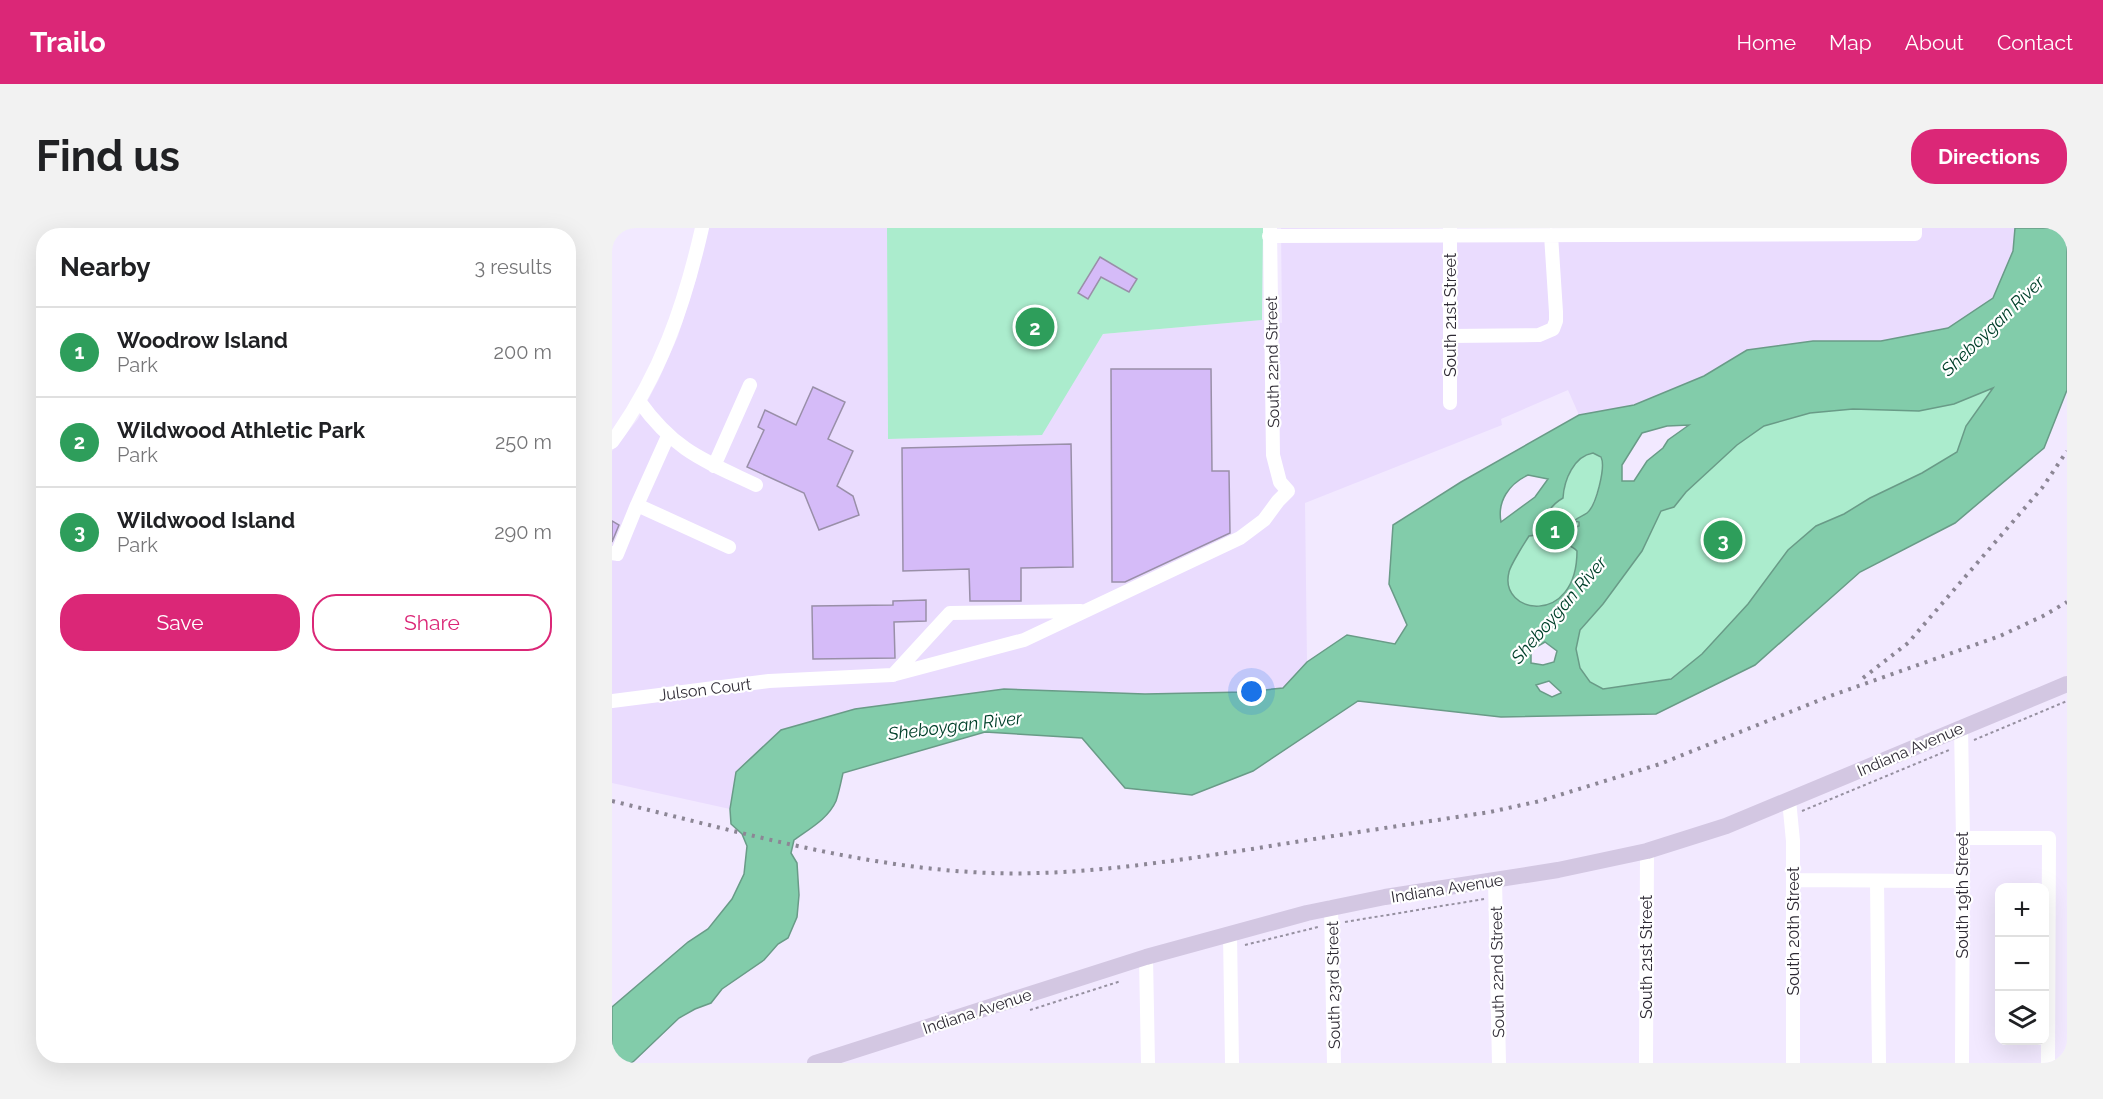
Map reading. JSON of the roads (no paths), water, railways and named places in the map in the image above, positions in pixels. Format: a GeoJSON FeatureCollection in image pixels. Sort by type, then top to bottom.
{"type":"FeatureCollection","features":[{"type":"Feature","properties":{"kind":"main road","name":"Indiana Avenue"},"geometry":{"type":"LineString","coordinates":[[815,1063],[1146,957],[1230,942],[1331,907],[1558,870],[1647,851],[1726,826],[2067,684]]}},
{"type":"Feature","properties":{"kind":"street"},"geometry":{"type":"LineString","coordinates":[[612,442],[639,401],[669,340],[684,300],[702,228]]}},
{"type":"Feature","properties":{"kind":"street"},"geometry":{"type":"LineString","coordinates":[[1270,232],[1450,232],[1551,235],[1714,231],[1916,234],[1915,228]]}},
{"type":"Feature","properties":{"kind":"street","name":"South 22nd Street"},"geometry":{"type":"LineString","coordinates":[[1270,232],[1273,455],[1280,482],[1288,491]]}},
{"type":"Feature","properties":{"kind":"street","name":"South 21st Street"},"geometry":{"type":"LineString","coordinates":[[1450,232],[1450,403]]}},
{"type":"Feature","properties":{"kind":"street"},"geometry":{"type":"LineString","coordinates":[[1450,336],[1539,335],[1553,329],[1556,312],[1551,235]]}},
{"type":"Feature","properties":{"kind":"street"},"geometry":{"type":"LineString","coordinates":[[714,465],[750,385]]}},
{"type":"Feature","properties":{"kind":"street"},"geometry":{"type":"LineString","coordinates":[[639,401],[655,423],[691,454],[756,486]]}},
{"type":"Feature","properties":{"kind":"street"},"geometry":{"type":"LineString","coordinates":[[612,553],[617,554],[668,436]]}},
{"type":"Feature","properties":{"kind":"street","name":"Julson Court"},"geometry":{"type":"LineString","coordinates":[[612,701],[769,681],[892,675],[1024,640],[1240,538],[1264,520],[1288,491]]}},
{"type":"Feature","properties":{"kind":"street"},"geometry":{"type":"LineString","coordinates":[[637,505],[729,547]]}},
{"type":"Feature","properties":{"kind":"street"},"geometry":{"type":"LineString","coordinates":[[892,675],[950,614],[1086,611]]}},
{"type":"Feature","properties":{"kind":"street","name":"South 19th Street"},"geometry":{"type":"LineString","coordinates":[[1961,727],[1962,1063]]}},
{"type":"Feature","properties":{"kind":"street","name":"South 20th Street"},"geometry":{"type":"LineString","coordinates":[[1789,800],[1793,841],[1793,1063]]}},
{"type":"Feature","properties":{"kind":"street"},"geometry":{"type":"LineString","coordinates":[[1963,838],[2049,838],[2048,1063]]}},
{"type":"Feature","properties":{"kind":"street","name":"South 21st Street"},"geometry":{"type":"LineString","coordinates":[[1646,1063],[1647,851]]}},
{"type":"Feature","properties":{"kind":"street","name":"South 22nd Street"},"geometry":{"type":"LineString","coordinates":[[1495,880],[1498,1063]]}},
{"type":"Feature","properties":{"kind":"street"},"geometry":{"type":"LineString","coordinates":[[1793,880],[1963,881]]}},
{"type":"Feature","properties":{"kind":"street"},"geometry":{"type":"LineString","coordinates":[[1877,881],[1879,1063]]}},
{"type":"Feature","properties":{"kind":"street","name":"South 23rd Street"},"geometry":{"type":"LineString","coordinates":[[1331,907],[1334,1063]]}},
{"type":"Feature","properties":{"kind":"street"},"geometry":{"type":"LineString","coordinates":[[1230,942],[1232,1063]]}},
{"type":"Feature","properties":{"kind":"street"},"geometry":{"type":"LineString","coordinates":[[1146,957],[1148,1063]]}},
{"type":"Feature","properties":{"kind":"water","name":"Sheboygan River"},"geometry":{"type":"Polygon","coordinates":[[[2015,228],[2067,228],[2067,390],[2044,448],[1955,523],[1860,572],[1755,665],[1656,714],[1501,717],[1358,701],[1253,771],[1192,795],[1125,788],[1082,738],[985,732],[843,773],[833,807],[818,823],[794,840],[791,853],[797,863],[799,895],[797,917],[788,938],[778,944],[764,960],[722,989],[711,1003],[679,1018],[634,1061],[612,1063],[612,1007],[688,942],[708,929],[732,899],[744,874],[747,846],[742,834],[731,824],[730,809],[736,772],[781,730],[855,709],[1004,689],[1145,694],[1245,692],[1283,688],[1307,662],[1347,635],[1395,644],[1407,625],[1389,584],[1393,525],[1461,482],[1579,415],[1634,405],[1704,376],[1747,350],[1813,341],[1881,341],[1948,328],[1993,298],[2013,251],[2015,228]],[[1993,388],[1954,404],[1919,411],[1853,409],[1810,413],[1764,426],[1737,445],[1686,492],[1674,507],[1661,511],[1642,551],[1603,604],[1580,630],[1576,649],[1580,668],[1590,682],[1603,689],[1671,679],[1702,654],[1748,604],[1788,550],[1816,526],[1844,514],[1957,452],[1966,426],[1993,388]],[[1689,425],[1667,426],[1642,433],[1622,465],[1622,481],[1634,481],[1647,461],[1663,448],[1668,440],[1689,425]],[[1593,453],[1580,459],[1571,470],[1565,484],[1563,498],[1548,513],[1545,534],[1529,536],[1510,569],[1509,587],[1515,598],[1526,604],[1539,606],[1553,602],[1565,592],[1574,575],[1577,551],[1561,542],[1557,537],[1562,531],[1579,526],[1579,522],[1574,521],[1590,509],[1597,495],[1602,469],[1601,457],[1593,453]],[[1528,475],[1515,483],[1503,500],[1501,522],[1535,497],[1548,479],[1528,475]],[[1545,642],[1531,650],[1531,663],[1543,665],[1554,662],[1557,651],[1545,642]],[[1549,681],[1536,685],[1540,691],[1552,697],[1561,693],[1549,681]]]}},
{"type":"Feature","properties":{"kind":"railway"},"geometry":{"type":"LineString","coordinates":[[1863,678],[1908,643],[2042,488],[2067,451]]}},
{"type":"Feature","properties":{"kind":"railway"},"geometry":{"type":"LineString","coordinates":[[612,801],[753,836],[847,856],[942,870],[990,873],[1056,872],[1187,859],[1490,812],[1540,801],[1660,764],[1830,696],[2000,636],[2067,602]]}},
{"type":"Feature","properties":{"kind":"place","name":"Wildwood Athletic Park"},"geometry":{"type":"Point","coordinates":[1035,327]}},
{"type":"Feature","properties":{"kind":"place","name":"Woodrow Island"},"geometry":{"type":"Point","coordinates":[1555,530]}},
{"type":"Feature","properties":{"kind":"place","name":"Wildwood Island"},"geometry":{"type":"Point","coordinates":[1723,540]}}]}
